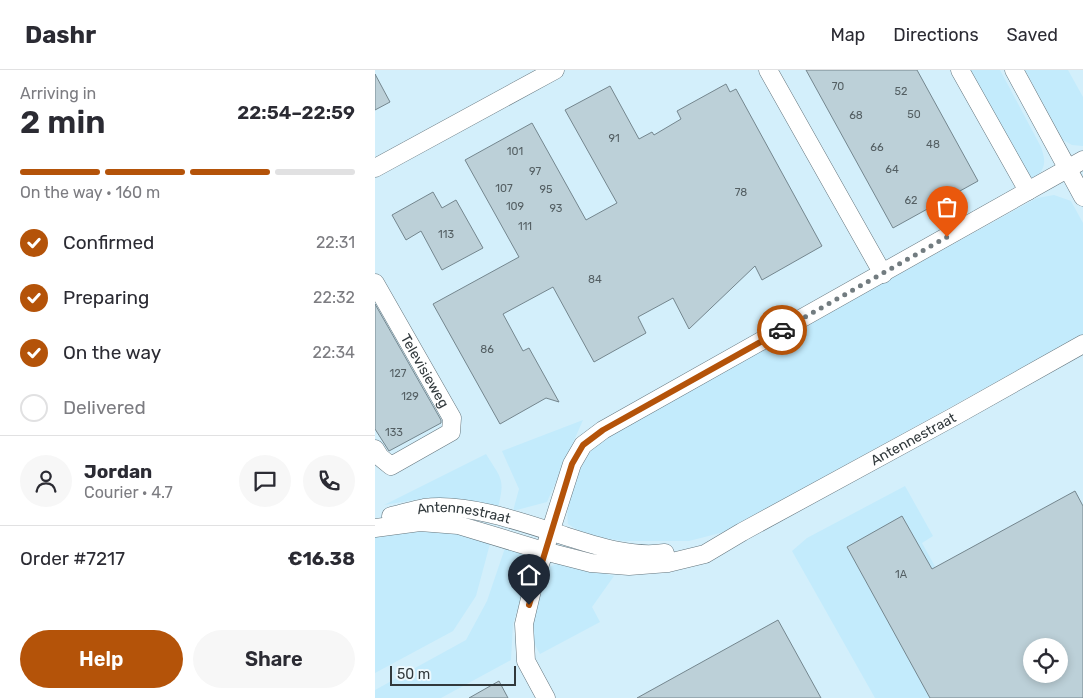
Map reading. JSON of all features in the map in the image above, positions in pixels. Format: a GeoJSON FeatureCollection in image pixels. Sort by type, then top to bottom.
{"type":"FeatureCollection","features":[{"type":"Feature","properties":{"kind":"street"},"geometry":{"type":"LineString","coordinates":[[375,168],[555,70]]}},
{"type":"Feature","properties":{"kind":"street"},"geometry":{"type":"LineString","coordinates":[[768,70],[883,274]]}},
{"type":"Feature","properties":{"kind":"street"},"geometry":{"type":"LineString","coordinates":[[960,70],[1028,191]]}},
{"type":"Feature","properties":{"kind":"street"},"geometry":{"type":"LineString","coordinates":[[1014,70],[1083,198]]}},
{"type":"Feature","properties":{"kind":"street"},"geometry":{"type":"LineString","coordinates":[[546,698],[526,662],[524,624],[544,551],[572,464],[583,445],[611,425],[1083,160]]}},
{"type":"Feature","properties":{"kind":"street","name":"Televisieweg"},"geometry":{"type":"LineString","coordinates":[[375,282],[452,418],[451,432],[391,466],[380,457],[375,449]]}},
{"type":"Feature","properties":{"kind":"street","name":"Antennestraat"},"geometry":{"type":"LineString","coordinates":[[375,528],[420,522],[458,525],[591,563],[629,566],[668,562],[705,554],[1083,344]]}},
{"type":"Feature","properties":{"kind":"street","name":"Antennestraat"},"geometry":{"type":"LineString","coordinates":[[375,522],[425,508],[460,509],[504,517],[625,552],[661,554],[696,549],[742,532]]}},
{"type":"Feature","properties":{"kind":"shaded area"},"geometry":{"type":"Polygon","coordinates":[[[375,70],[1083,70],[1083,698],[375,698],[375,70]]]}},
{"type":"Feature","properties":{"kind":"shaded area"},"geometry":{"type":"Polygon","coordinates":[[[963,70],[1000,70],[1043,153],[1044,166],[1031,182],[963,70]]]}},
{"type":"Feature","properties":{"kind":"shaded area"},"geometry":{"type":"Polygon","coordinates":[[[1025,70],[1068,70],[1083,97],[1083,146],[1072,145],[1063,140],[1025,70]]]}},
{"type":"Feature","properties":{"kind":"shaded area"},"geometry":{"type":"Polygon","coordinates":[[[1054,195],[1071,201],[1083,223],[1083,334],[724,532],[689,541],[623,541],[591,536],[568,524],[567,513],[576,479],[587,457],[600,439],[1037,198],[1054,195]]]}},
{"type":"Feature","properties":{"kind":"shaded area"},"geometry":{"type":"Polygon","coordinates":[[[583,420],[547,502],[513,511],[519,489],[502,451],[583,420]]]}},
{"type":"Feature","properties":{"kind":"shaded area"},"geometry":{"type":"Polygon","coordinates":[[[486,454],[501,480],[498,508],[465,501],[427,498],[384,505],[486,454]]]}},
{"type":"Feature","properties":{"kind":"shaded area"},"geometry":{"type":"Polygon","coordinates":[[[905,486],[933,536],[922,543],[1008,698],[875,698],[792,551],[807,538],[905,486]]]}},
{"type":"Feature","properties":{"kind":"shaded area"},"geometry":{"type":"Polygon","coordinates":[[[415,529],[461,531],[491,540],[476,596],[453,631],[375,673],[375,535],[415,529]]]}},
{"type":"Feature","properties":{"kind":"shaded area"},"geometry":{"type":"Polygon","coordinates":[[[506,545],[531,552],[533,559],[513,624],[511,660],[441,698],[375,698],[375,690],[466,640],[487,601],[506,545]]]}},
{"type":"Feature","properties":{"kind":"shaded area"},"geometry":{"type":"Polygon","coordinates":[[[560,563],[614,576],[592,607],[600,622],[540,654],[535,644],[533,633],[534,610],[549,567],[560,563]]]}},
{"type":"Feature","properties":{"kind":"building"},"geometry":{"type":"Polygon","coordinates":[[[806,70],[917,70],[978,181],[893,228],[806,70]]]}},
{"type":"Feature","properties":{"kind":"building"},"geometry":{"type":"Polygon","coordinates":[[[375,74],[390,102],[375,110],[375,74]]]}},
{"type":"Feature","properties":{"kind":"building"},"geometry":{"type":"Polygon","coordinates":[[[726,84],[730,92],[736,89],[822,246],[762,280],[755,266],[689,329],[673,298],[638,317],[646,333],[594,362],[553,287],[503,314],[523,351],[529,348],[559,402],[546,398],[500,424],[433,304],[519,257],[465,160],[532,123],[586,220],[617,203],[565,110],[610,86],[639,139],[652,132],[654,135],[681,119],[677,111],[726,84]]]}},
{"type":"Feature","properties":{"kind":"building"},"geometry":{"type":"Polygon","coordinates":[[[433,192],[442,208],[456,200],[483,248],[442,270],[421,231],[406,240],[392,215],[433,192]]]}},
{"type":"Feature","properties":{"kind":"building"},"geometry":{"type":"Polygon","coordinates":[[[375,304],[441,420],[441,423],[389,451],[375,429],[375,304]]]}},
{"type":"Feature","properties":{"kind":"building"},"geometry":{"type":"Polygon","coordinates":[[[1075,491],[1083,506],[1083,698],[930,698],[847,547],[902,516],[932,569],[1075,491]]]}},
{"type":"Feature","properties":{"kind":"building"},"geometry":{"type":"Polygon","coordinates":[[[778,620],[821,698],[637,698],[778,620]]]}},
{"type":"Feature","properties":{"kind":"building"},"geometry":{"type":"Polygon","coordinates":[[[499,681],[508,698],[469,698],[499,681]]]}},
{"type":"Feature","properties":{"kind":"way so far"},"geometry":{"type":"LineString","coordinates":[[782,330],[947,237]]}},
{"type":"Feature","properties":{"kind":"route"},"geometry":{"type":"LineString","coordinates":[[529,605],[533,586],[572,464],[583,445],[603,430],[782,330]]}}]}
